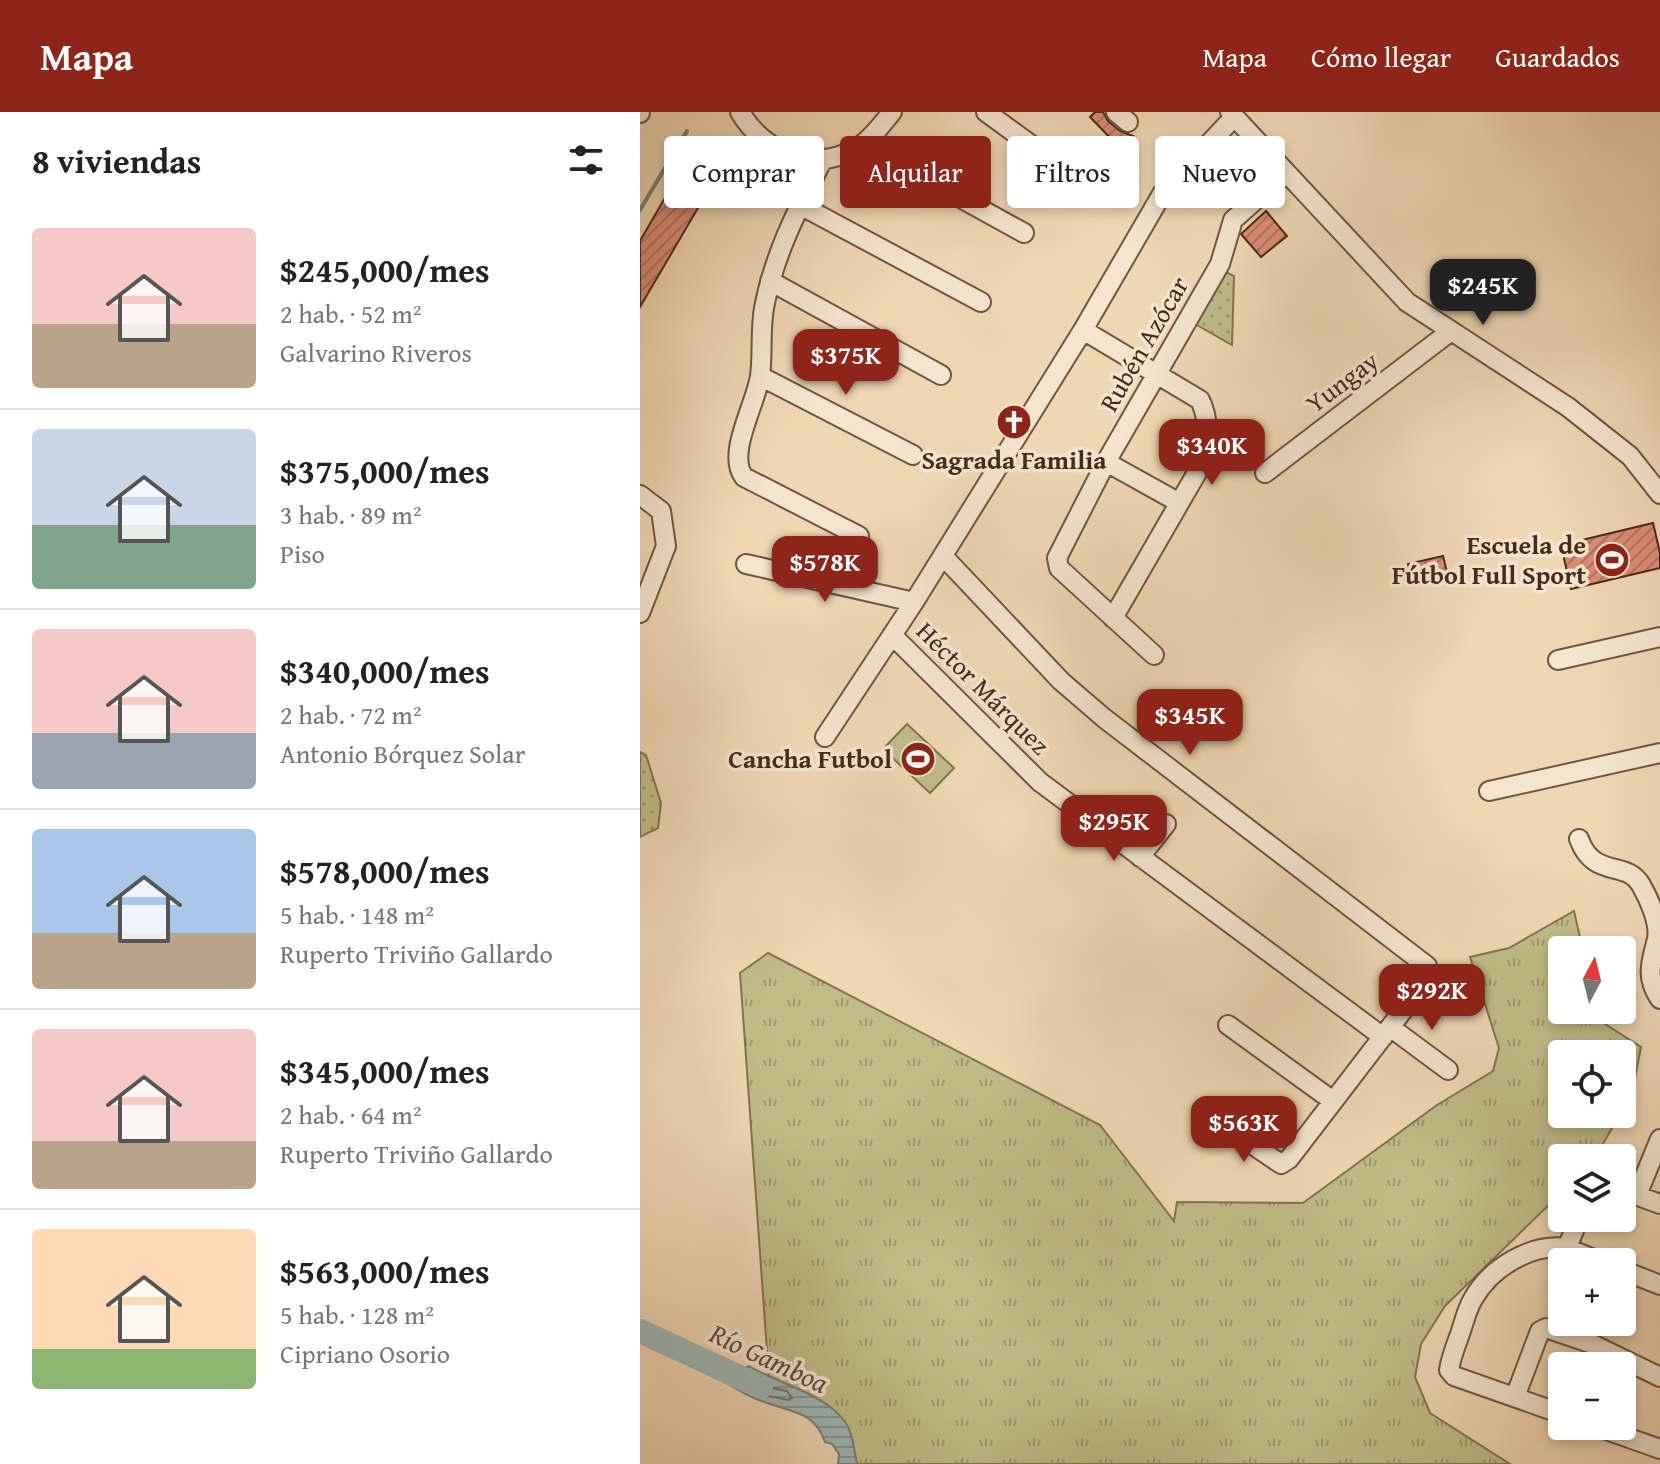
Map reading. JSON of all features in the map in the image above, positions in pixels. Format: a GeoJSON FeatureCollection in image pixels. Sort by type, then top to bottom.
{"type":"FeatureCollection","features":[{"type":"Feature","properties":{"kind":"street"},"geometry":{"type":"LineString","coordinates":[[740,112],[758,136]]}},
{"type":"Feature","properties":{"kind":"street"},"geometry":{"type":"LineString","coordinates":[[986,112],[1019,136]]}},
{"type":"Feature","properties":{"kind":"street"},"geometry":{"type":"LineString","coordinates":[[869,136],[883,115]]}},
{"type":"Feature","properties":{"kind":"street"},"geometry":{"type":"LineString","coordinates":[[825,737],[943,556],[1083,330],[1162,194],[1232,115],[1407,302],[1568,407],[1630,456],[1660,494]]}},
{"type":"Feature","properties":{"kind":"street","name":"Rubén Azócar"},"geometry":{"type":"LineString","coordinates":[[1154,655],[1059,568],[1057,558],[1106,462],[1220,264],[1233,220],[1286,173]]}},
{"type":"Feature","properties":{"kind":"street"},"geometry":{"type":"LineString","coordinates":[[799,208],[770,281],[761,332],[760,376],[737,458],[741,473],[859,536]]}},
{"type":"Feature","properties":{"kind":"street"},"geometry":{"type":"LineString","coordinates":[[806,208],[981,302]]}},
{"type":"Feature","properties":{"kind":"street"},"geometry":{"type":"LineString","coordinates":[[979,208],[1024,233]]}},
{"type":"Feature","properties":{"kind":"street"},"geometry":{"type":"LineString","coordinates":[[770,281],[941,375]]}},
{"type":"Feature","properties":{"kind":"street"},"geometry":{"type":"LineString","coordinates":[[1083,330],[1200,400],[1208,446],[1206,457],[1113,618]]}},
{"type":"Feature","properties":{"kind":"street","name":"Yungay"},"geometry":{"type":"LineString","coordinates":[[1265,473],[1451,331]]}},
{"type":"Feature","properties":{"kind":"street"},"geometry":{"type":"LineString","coordinates":[[760,376],[913,455]]}},
{"type":"Feature","properties":{"kind":"street"},"geometry":{"type":"LineString","coordinates":[[1106,462],[1178,502]]}},
{"type":"Feature","properties":{"kind":"street"},"geometry":{"type":"LineString","coordinates":[[640,495],[661,511],[666,546],[644,587],[640,613]]}},
{"type":"Feature","properties":{"kind":"street"},"geometry":{"type":"LineString","coordinates":[[943,556],[1061,681],[1104,718],[1427,966],[1427,979],[1289,1159],[1281,1164],[1231,1130]]}},
{"type":"Feature","properties":{"kind":"street"},"geometry":{"type":"LineString","coordinates":[[746,564],[914,602]]}},
{"type":"Feature","properties":{"kind":"street","name":"Héctor Márquez"},"geometry":{"type":"LineString","coordinates":[[892,635],[1040,782],[1386,1032],[1448,1070]]}},
{"type":"Feature","properties":{"kind":"street"},"geometry":{"type":"LineString","coordinates":[[1558,660],[1660,637]]}},
{"type":"Feature","properties":{"kind":"street"},"geometry":{"type":"LineString","coordinates":[[1489,791],[1660,753]]}},
{"type":"Feature","properties":{"kind":"street"},"geometry":{"type":"LineString","coordinates":[[1140,857],[1166,824]]}},
{"type":"Feature","properties":{"kind":"street"},"geometry":{"type":"LineString","coordinates":[[1579,839],[1584,853],[1593,862],[1639,880],[1649,900],[1659,937],[1652,949],[1650,976],[1660,999]]}},
{"type":"Feature","properties":{"kind":"street"},"geometry":{"type":"LineString","coordinates":[[1228,1025],[1333,1101]]}},
{"type":"Feature","properties":{"kind":"street"},"geometry":{"type":"LineString","coordinates":[[1636,1182],[1660,1139]]}},
{"type":"Feature","properties":{"kind":"street"},"geometry":{"type":"LineString","coordinates":[[1636,1195],[1660,1204]]}},
{"type":"Feature","properties":{"kind":"street"},"geometry":{"type":"LineString","coordinates":[[1567,1248],[1573,1232]]}},
{"type":"Feature","properties":{"kind":"street"},"geometry":{"type":"LineString","coordinates":[[1548,1248],[1541,1248],[1511,1262],[1486,1281],[1471,1301],[1449,1370],[1454,1376],[1548,1409]]}},
{"type":"Feature","properties":{"kind":"street"},"geometry":{"type":"LineString","coordinates":[[1636,1276],[1660,1285]]}},
{"type":"Feature","properties":{"kind":"street"},"geometry":{"type":"LineString","coordinates":[[1515,1397],[1540,1331],[1546,1328],[1590,1343],[1660,1377]]}},
{"type":"Feature","properties":{"kind":"street"},"geometry":{"type":"LineString","coordinates":[[1635,1440],[1660,1449]]}},
{"type":"Feature","properties":{"kind":"green space"},"geometry":{"type":"Polygon","coordinates":[[[1218,268],[1234,276],[1232,345],[1188,320],[1218,268]]]}},
{"type":"Feature","properties":{"kind":"green space","name":"Cancha Futbol"},"geometry":{"type":"Polygon","coordinates":[[[907,724],[954,768],[930,793],[883,749],[907,724]]]}},
{"type":"Feature","properties":{"kind":"green space"},"geometry":{"type":"Polygon","coordinates":[[[640,752],[646,755],[661,803],[658,828],[640,837],[640,752]]]}},
{"type":"Feature","properties":{"kind":"green space"},"geometry":{"type":"Polygon","coordinates":[[[1574,911],[1580,936],[1548,936],[1548,1024],[1605,1024],[1630,1040],[1548,1040],[1548,1128],[1612,1128],[1603,1144],[1548,1144],[1548,1206],[1445,1306],[1421,1344],[1415,1377],[1430,1413],[1510,1464],[857,1464],[849,1431],[839,1415],[810,1395],[769,1379],[740,973],[768,953],[1100,1125],[1174,1221],[1177,1202],[1303,1203],[1437,1105],[1493,1071],[1499,1048],[1470,957],[1509,948],[1574,911]]]}},
{"type":"Feature","properties":{"kind":"green space"},"geometry":{"type":"Polygon","coordinates":[[[1636,1044],[1641,1047],[1636,1073],[1636,1044]]]}},
{"type":"Feature","properties":{"kind":"water"},"geometry":{"type":"Polygon","coordinates":[[[749,1366],[813,1396],[837,1412],[850,1431],[857,1464],[838,1464],[839,1454],[832,1444],[825,1442],[816,1425],[804,1416],[758,1400],[723,1381],[749,1366]]]}},
{"type":"Feature","properties":{"kind":"building"},"geometry":{"type":"Polygon","coordinates":[[[1095,112],[1103,112],[1120,131],[1133,136],[1108,136],[1090,117],[1095,112]]]}},
{"type":"Feature","properties":{"kind":"building"},"geometry":{"type":"Polygon","coordinates":[[[664,199],[664,208],[698,208],[640,307],[640,241],[664,199]]]}},
{"type":"Feature","properties":{"kind":"building"},"geometry":{"type":"Polygon","coordinates":[[[1266,211],[1287,236],[1261,257],[1241,234],[1266,211]]]}},
{"type":"Feature","properties":{"kind":"building","name":"Escuela de Fútbol Full Sport"},"geometry":{"type":"Polygon","coordinates":[[[1653,523],[1660,568],[1571,589],[1561,545],[1653,523]]]}},
{"type":"Feature","properties":{"kind":"building"},"geometry":{"type":"Polygon","coordinates":[[[1443,556],[1448,576],[1412,584],[1408,564],[1443,556]]]}},
{"type":"Feature","properties":{"kind":"waterway"},"geometry":{"type":"LineString","coordinates":[[640,210],[687,131]]}},
{"type":"Feature","properties":{"kind":"waterway","name":"Río Gamboa"},"geometry":{"type":"LineString","coordinates":[[640,1331],[761,1387]]}},
{"type":"Feature","properties":{"kind":"place","name":"Sagrada Familia"},"geometry":{"type":"Point","coordinates":[1014,422]}},
{"type":"Feature","properties":{"kind":"place","name":"Escuela de Fútbol Full Sport"},"geometry":{"type":"Point","coordinates":[1612,560]}},
{"type":"Feature","properties":{"kind":"place","name":"Cancha Futbol"},"geometry":{"type":"Point","coordinates":[918,759]}}]}
